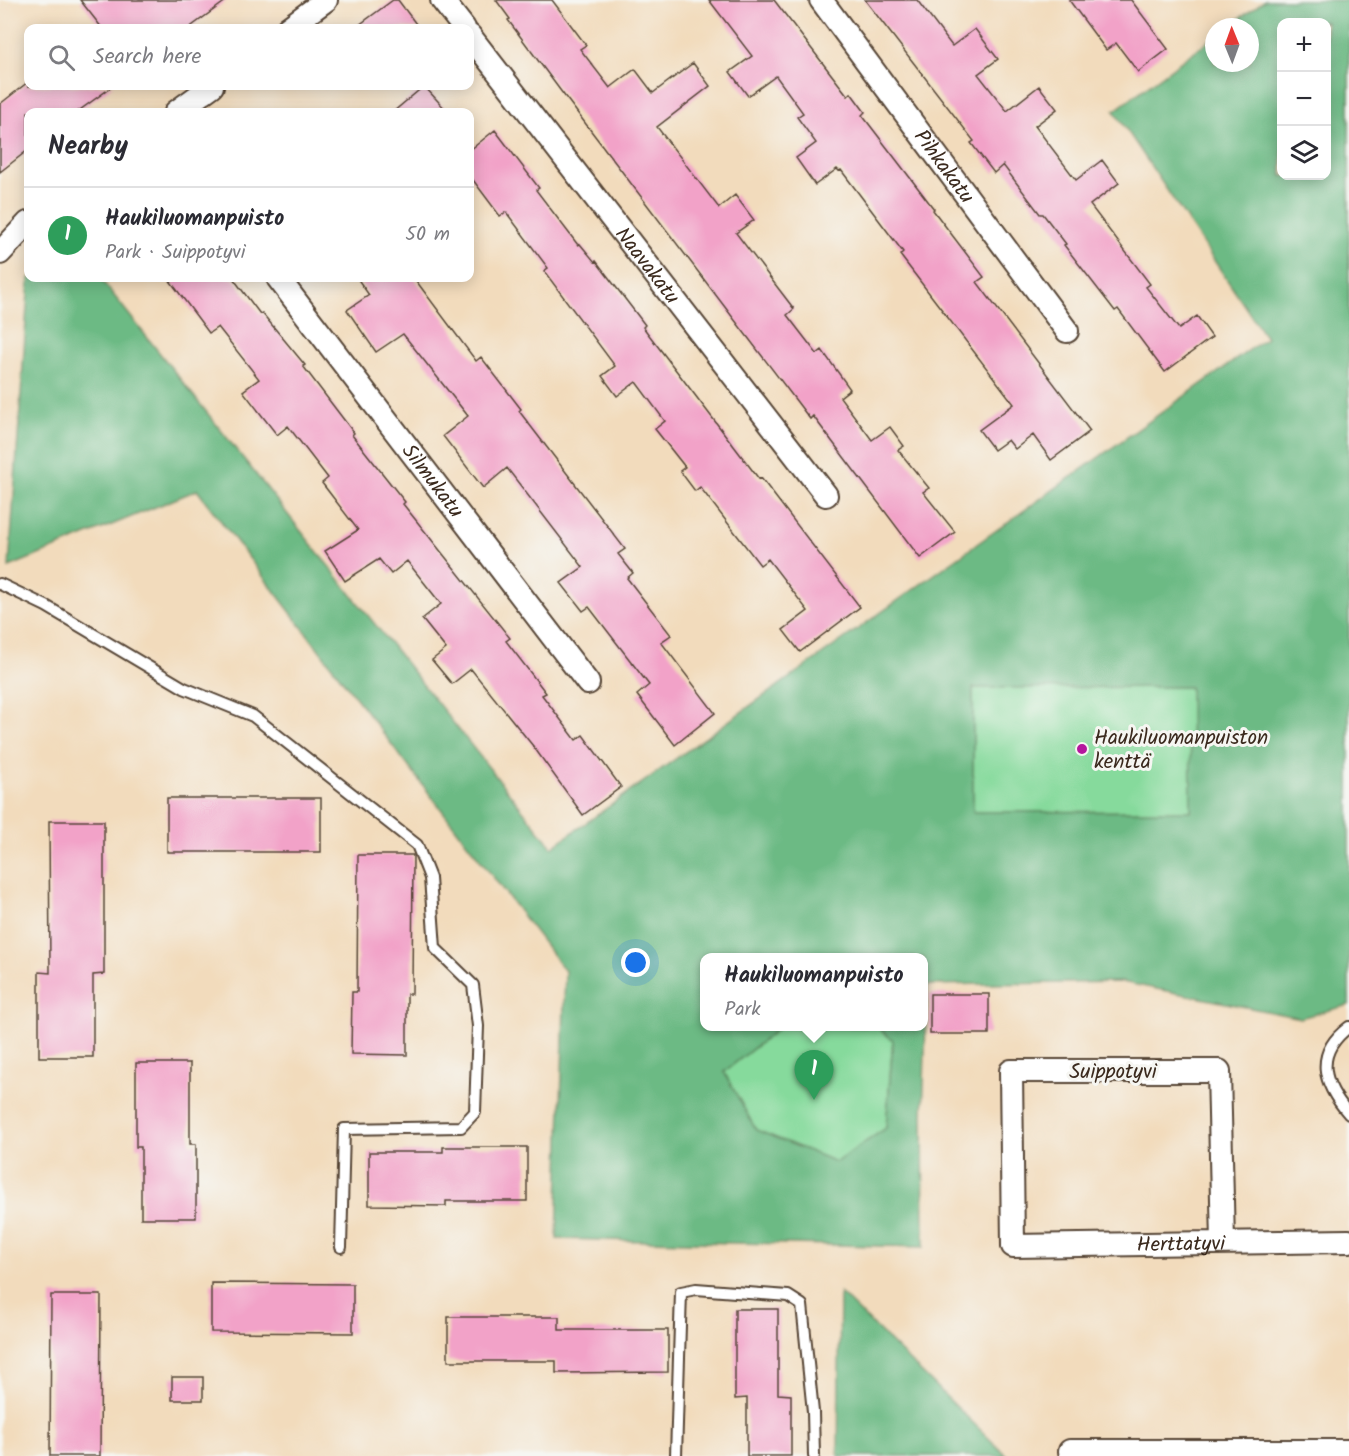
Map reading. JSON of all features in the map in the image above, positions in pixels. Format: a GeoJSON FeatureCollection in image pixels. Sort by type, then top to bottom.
{"type":"FeatureCollection","features":[{"type":"Feature","properties":{"kind":"street"},"geometry":{"type":"LineString","coordinates":[[293,24],[326,0]]}},
{"type":"Feature","properties":{"kind":"street"},"geometry":{"type":"LineString","coordinates":[[442,0],[461,24]]}},
{"type":"Feature","properties":{"kind":"street","name":"Pihkakatu"},"geometry":{"type":"LineString","coordinates":[[821,0],[1067,331]]}},
{"type":"Feature","properties":{"kind":"street","name":"Naavakatu"},"geometry":{"type":"LineString","coordinates":[[474,41],[826,495]]}},
{"type":"Feature","properties":{"kind":"street"},"geometry":{"type":"LineString","coordinates":[[182,108],[206,90]]}},
{"type":"Feature","properties":{"kind":"street"},"geometry":{"type":"LineString","coordinates":[[0,253],[24,227]]}},
{"type":"Feature","properties":{"kind":"street","name":"Silmukatu"},"geometry":{"type":"LineString","coordinates":[[281,282],[588,683]]}},
{"type":"Feature","properties":{"kind":"street","name":"Suippotyvi"},"geometry":{"type":"LineString","coordinates":[[1013,1246],[1011,1071],[1219,1071],[1222,1243]]}},
{"type":"Feature","properties":{"kind":"street","name":"Herttatyvi"},"geometry":{"type":"LineString","coordinates":[[1013,1246],[1349,1241]]}},
{"type":"Feature","properties":{"kind":"street"},"geometry":{"type":"LineString","coordinates":[[1070,1451],[1349,1450]]}},
{"type":"Feature","properties":{"kind":"lane"},"geometry":{"type":"LineString","coordinates":[[0,584],[46,606],[184,688],[253,716],[417,844],[430,878],[435,948],[473,985],[478,1026],[475,1112],[461,1127],[344,1129],[341,1247]]}},
{"type":"Feature","properties":{"kind":"lane"},"geometry":{"type":"LineString","coordinates":[[1349,1027],[1332,1043],[1325,1059],[1329,1083],[1335,1098],[1349,1114]]}},
{"type":"Feature","properties":{"kind":"lane"},"geometry":{"type":"LineString","coordinates":[[676,1456],[681,1292],[696,1289],[788,1296],[802,1305],[813,1412],[814,1456]]}},
{"type":"Feature","properties":{"kind":"green space"},"geometry":{"type":"Polygon","coordinates":[[[1265,0],[1349,0],[1349,1005],[1300,1018],[1122,982],[928,985],[928,953],[700,953],[700,1031],[775,1031],[724,1072],[756,1130],[836,1162],[886,1128],[893,1040],[882,1031],[926,1031],[923,1117],[924,1247],[557,1239],[565,971],[197,490],[9,567],[29,282],[103,282],[552,847],[1266,338],[1114,111],[1205,44],[1205,72],[1259,72],[1259,18],[1240,18],[1265,0]],[[1190,687],[973,688],[973,812],[1191,811],[1190,687]]]}},
{"type":"Feature","properties":{"kind":"green space","name":"Haukiluomanpuiston kenttä"},"geometry":{"type":"Polygon","coordinates":[[[973,687],[1191,687],[1191,811],[973,812],[973,687]]]}},
{"type":"Feature","properties":{"kind":"green space"},"geometry":{"type":"Polygon","coordinates":[[[775,1031],[882,1031],[893,1040],[886,1128],[836,1162],[756,1130],[724,1072],[775,1031]]]}},
{"type":"Feature","properties":{"kind":"green space"},"geometry":{"type":"Polygon","coordinates":[[[840,1293],[1007,1456],[838,1456],[840,1293]]]}},
{"type":"Feature","properties":{"kind":"building"},"geometry":{"type":"Polygon","coordinates":[[[80,0],[227,0],[194,24],[99,24],[80,0]]]}},
{"type":"Feature","properties":{"kind":"building"},"geometry":{"type":"Polygon","coordinates":[[[393,0],[398,0],[416,24],[360,24],[393,0]]]}},
{"type":"Feature","properties":{"kind":"building"},"geometry":{"type":"Polygon","coordinates":[[[496,0],[552,0],[586,45],[580,49],[610,88],[635,69],[653,93],[693,63],[710,86],[657,127],[719,208],[735,195],[754,220],[736,233],[794,309],[787,315],[817,354],[822,350],[850,389],[840,397],[872,440],[890,427],[904,446],[898,450],[929,488],[923,492],[955,532],[920,558],[813,416],[810,419],[560,90],[508,20],[510,19],[496,0]]]}},
{"type":"Feature","properties":{"kind":"building"},"geometry":{"type":"Polygon","coordinates":[[[709,0],[774,0],[848,96],[851,93],[865,112],[862,115],[984,277],[977,282],[1090,431],[1051,460],[1033,435],[1015,449],[1008,440],[994,450],[979,430],[1014,404],[900,255],[903,252],[841,170],[837,169],[815,185],[796,158],[816,143],[797,117],[803,113],[776,76],[748,96],[730,72],[752,56],[709,0]]]}},
{"type":"Feature","properties":{"kind":"building"},"geometry":{"type":"Polygon","coordinates":[[[865,0],[917,0],[952,46],[975,29],[998,59],[978,74],[1007,111],[1039,86],[1057,109],[1035,126],[1076,180],[1102,160],[1119,183],[1090,205],[1150,284],[1146,287],[1179,329],[1197,316],[1212,337],[1165,372],[1118,309],[1115,311],[1043,214],[1040,214],[1003,165],[994,173],[971,143],[974,141],[865,0]]]}},
{"type":"Feature","properties":{"kind":"building"},"geometry":{"type":"Polygon","coordinates":[[[1069,0],[1131,0],[1168,49],[1138,72],[1116,43],[1106,50],[1069,0]]]}},
{"type":"Feature","properties":{"kind":"building"},"geometry":{"type":"Polygon","coordinates":[[[24,85],[24,90],[107,90],[83,108],[24,108],[24,153],[0,172],[0,104],[24,85]]]}},
{"type":"Feature","properties":{"kind":"building"},"geometry":{"type":"Polygon","coordinates":[[[419,90],[428,90],[444,108],[398,108],[419,90]]]}},
{"type":"Feature","properties":{"kind":"building"},"geometry":{"type":"Polygon","coordinates":[[[495,130],[539,188],[536,190],[578,245],[580,244],[596,261],[645,325],[643,327],[860,607],[800,652],[783,630],[808,611],[768,559],[760,565],[700,487],[695,491],[680,471],[685,467],[655,429],[665,421],[636,382],[617,396],[602,376],[615,366],[544,271],[548,268],[506,212],[500,216],[474,181],[474,147],[495,130]]]}},
{"type":"Feature","properties":{"kind":"building"},"geometry":{"type":"Polygon","coordinates":[[[171,282],[236,282],[260,314],[262,313],[305,365],[303,366],[354,433],[352,435],[405,502],[403,504],[510,638],[506,641],[546,693],[542,695],[576,740],[583,735],[621,787],[583,815],[533,746],[471,669],[452,684],[432,660],[446,649],[422,619],[441,604],[407,561],[391,574],[379,559],[345,581],[325,551],[358,530],[322,483],[328,478],[288,426],[277,435],[243,391],[259,379],[218,327],[209,333],[171,282]]]}},
{"type":"Feature","properties":{"kind":"building"},"geometry":{"type":"Polygon","coordinates":[[[360,282],[417,282],[476,361],[481,357],[521,409],[519,411],[625,549],[618,554],[633,573],[627,578],[671,635],[661,642],[715,713],[675,745],[637,695],[649,685],[589,607],[583,611],[561,583],[583,567],[507,468],[483,488],[443,436],[468,416],[403,334],[376,352],[347,310],[369,295],[360,282]]]}},
{"type":"Feature","properties":{"kind":"building"},"geometry":{"type":"Polygon","coordinates":[[[167,798],[321,798],[321,852],[167,852],[167,798]]]}},
{"type":"Feature","properties":{"kind":"building"},"geometry":{"type":"Polygon","coordinates":[[[49,821],[104,821],[104,974],[93,975],[93,1057],[39,1057],[39,972],[50,973],[49,821]]]}},
{"type":"Feature","properties":{"kind":"building"},"geometry":{"type":"Polygon","coordinates":[[[358,855],[413,855],[412,994],[407,994],[407,1055],[351,1054],[352,992],[357,992],[358,855]]]}},
{"type":"Feature","properties":{"kind":"building"},"geometry":{"type":"Polygon","coordinates":[[[930,994],[989,994],[989,1034],[930,1034],[930,994]]]}},
{"type":"Feature","properties":{"kind":"building"},"geometry":{"type":"Polygon","coordinates":[[[136,1063],[190,1063],[190,1144],[196,1144],[196,1218],[141,1218],[141,1147],[136,1147],[136,1063]]]}},
{"type":"Feature","properties":{"kind":"building"},"geometry":{"type":"Polygon","coordinates":[[[443,1147],[527,1147],[527,1201],[446,1201],[446,1206],[369,1205],[369,1152],[443,1152],[443,1147]]]}},
{"type":"Feature","properties":{"kind":"building"},"geometry":{"type":"Polygon","coordinates":[[[211,1283],[353,1284],[353,1333],[211,1332],[211,1283]]]}},
{"type":"Feature","properties":{"kind":"building"},"geometry":{"type":"Polygon","coordinates":[[[51,1295],[101,1295],[100,1456],[50,1456],[51,1295]]]}},
{"type":"Feature","properties":{"kind":"building"},"geometry":{"type":"Polygon","coordinates":[[[735,1309],[778,1309],[778,1394],[791,1395],[791,1456],[747,1456],[747,1398],[735,1399],[735,1309]]]}},
{"type":"Feature","properties":{"kind":"building"},"geometry":{"type":"Polygon","coordinates":[[[448,1317],[559,1317],[559,1330],[668,1330],[668,1372],[556,1373],[556,1361],[448,1361],[448,1317]]]}},
{"type":"Feature","properties":{"kind":"building"},"geometry":{"type":"Polygon","coordinates":[[[172,1377],[203,1377],[203,1400],[172,1400],[172,1377]]]}},
{"type":"Feature","properties":{"kind":"place","name":"Haukiluomanpuiston kenttä"},"geometry":{"type":"Point","coordinates":[1082,749]}},
{"type":"Feature","properties":{"kind":"place","name":"Haukiluomanpuisto"},"geometry":{"type":"Point","coordinates":[814,1100]}}]}
